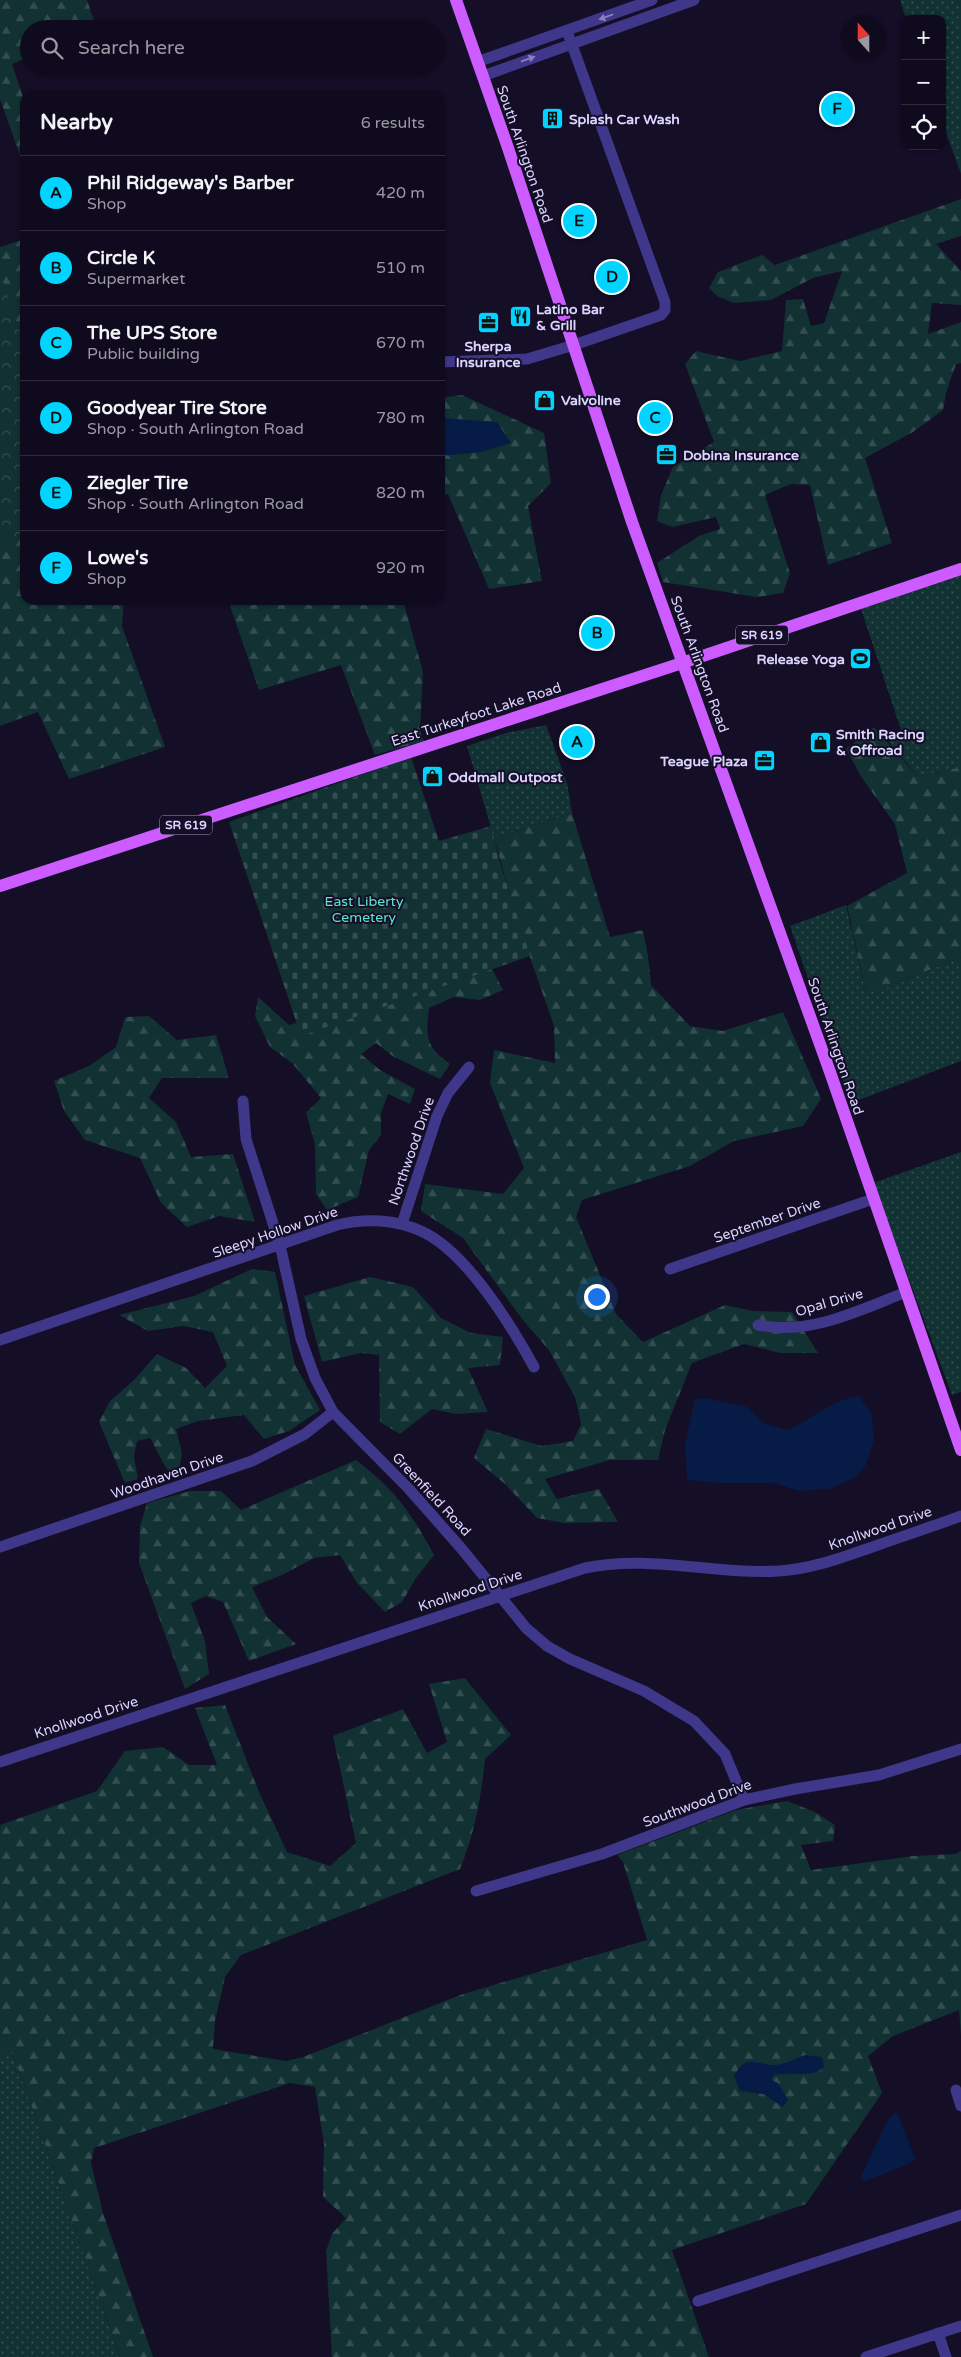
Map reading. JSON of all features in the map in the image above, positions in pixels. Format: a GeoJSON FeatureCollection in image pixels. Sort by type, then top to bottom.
{"type":"FeatureCollection","features":[{"type":"Feature","properties":{"kind":"main road","name":"South Arlington Road"},"geometry":{"type":"LineString","coordinates":[[456,0],[574,345],[632,522],[824,1055],[961,1450]]}},
{"type":"Feature","properties":{"kind":"main road","name":"East Turkeyfoot Lake Road"},"geometry":{"type":"LineString","coordinates":[[0,886],[682,663],[961,569]]}},
{"type":"Feature","properties":{"kind":"street"},"geometry":{"type":"LineString","coordinates":[[478,62],[652,0]]}},
{"type":"Feature","properties":{"kind":"street"},"geometry":{"type":"LineString","coordinates":[[483,76],[694,0]]}},
{"type":"Feature","properties":{"kind":"street"},"geometry":{"type":"LineString","coordinates":[[445,362],[526,358],[574,345],[661,315],[665,306],[567,31]]}},
{"type":"Feature","properties":{"kind":"street","name":"Northwood Drive"},"geometry":{"type":"LineString","coordinates":[[402,1224],[437,1116],[448,1093],[469,1066]]}},
{"type":"Feature","properties":{"kind":"street","name":"Greenfield Road"},"geometry":{"type":"LineString","coordinates":[[244,1102],[246,1139],[280,1245],[308,1362],[334,1412],[409,1489],[500,1595],[515,1616],[547,1646],[576,1662],[644,1691],[694,1721],[725,1754],[744,1800]]}},
{"type":"Feature","properties":{"kind":"street","name":"September Drive"},"geometry":{"type":"LineString","coordinates":[[670,1270],[873,1198]]}},
{"type":"Feature","properties":{"kind":"street","name":"Sleepy Hollow Drive"},"geometry":{"type":"LineString","coordinates":[[0,1340],[342,1224],[373,1221],[402,1224],[434,1238],[472,1275],[508,1321],[534,1367]]}},
{"type":"Feature","properties":{"kind":"street","name":"Opal Drive"},"geometry":{"type":"LineString","coordinates":[[758,1325],[781,1328],[809,1326],[906,1292]]}},
{"type":"Feature","properties":{"kind":"street","name":"Woodhaven Drive"},"geometry":{"type":"LineString","coordinates":[[0,1547],[252,1462],[305,1434],[334,1412]]}},
{"type":"Feature","properties":{"kind":"street","name":"Knollwood Drive"},"geometry":{"type":"LineString","coordinates":[[0,1762],[585,1568],[621,1562],[759,1571],[808,1567],[961,1516]]}},
{"type":"Feature","properties":{"kind":"street","name":"Southwood Drive"},"geometry":{"type":"LineString","coordinates":[[476,1891],[523,1883],[744,1800],[795,1789],[879,1775],[961,1749]]}},
{"type":"Feature","properties":{"kind":"street"},"geometry":{"type":"LineString","coordinates":[[956,2090],[961,2106]]}},
{"type":"Feature","properties":{"kind":"street"},"geometry":{"type":"LineString","coordinates":[[698,2301],[961,2215]]}},
{"type":"Feature","properties":{"kind":"street"},"geometry":{"type":"LineString","coordinates":[[866,2357],[961,2326]]}},
{"type":"Feature","properties":{"kind":"street"},"geometry":{"type":"LineString","coordinates":[[938,2334],[946,2357]]}},
{"type":"Feature","properties":{"kind":"green space"},"geometry":{"type":"Polygon","coordinates":[[[0,0],[87,0],[94,20],[20,20],[20,61],[12,64],[21,90],[20,156],[0,99],[0,0]]]}},
{"type":"Feature","properties":{"kind":"green space"},"geometry":{"type":"Polygon","coordinates":[[[900,0],[961,0],[961,174],[946,132],[946,15],[905,15],[900,0]]]}},
{"type":"Feature","properties":{"kind":"green space"},"geometry":{"type":"Polygon","coordinates":[[[961,199],[961,236],[936,244],[961,271],[961,305],[932,303],[928,334],[961,322],[961,363],[956,364],[946,393],[943,410],[913,432],[865,458],[892,543],[828,565],[810,485],[791,484],[765,495],[790,573],[783,593],[757,597],[663,582],[657,563],[699,536],[720,529],[716,517],[672,527],[657,521],[661,495],[673,467],[714,442],[685,364],[696,351],[740,361],[782,351],[786,300],[803,299],[811,326],[824,323],[842,271],[813,278],[771,300],[734,303],[717,296],[709,288],[718,272],[762,255],[775,265],[961,199]]]}},
{"type":"Feature","properties":{"kind":"green space"},"geometry":{"type":"Polygon","coordinates":[[[20,241],[20,605],[124,605],[122,626],[165,747],[69,779],[38,712],[0,726],[0,247],[20,241]]]}},
{"type":"Feature","properties":{"kind":"green space"},"geometry":{"type":"Polygon","coordinates":[[[0,272],[20,334],[20,537],[0,544],[0,272]]]}},
{"type":"Feature","properties":{"kind":"green space"},"geometry":{"type":"Polygon","coordinates":[[[462,395],[544,433],[551,483],[528,506],[542,581],[489,589],[448,494],[445,495],[445,397],[462,395]]]}},
{"type":"Feature","properties":{"kind":"green space"},"geometry":{"type":"Polygon","coordinates":[[[961,575],[961,767],[918,777],[884,736],[901,730],[861,609],[961,575]]]}},
{"type":"Feature","properties":{"kind":"green space"},"geometry":{"type":"Polygon","coordinates":[[[230,605],[404,605],[423,672],[420,731],[424,741],[375,755],[341,665],[259,690],[230,605]]]}},
{"type":"Feature","properties":{"kind":"green space"},"geometry":{"type":"Polygon","coordinates":[[[546,725],[567,783],[572,813],[494,838],[467,746],[506,733],[546,725]]]}},
{"type":"Feature","properties":{"kind":"green space"},"geometry":{"type":"Polygon","coordinates":[[[874,727],[918,777],[961,767],[961,957],[883,989],[865,989],[847,906],[907,873],[895,824],[862,778],[846,749],[874,727]]]}},
{"type":"Feature","properties":{"kind":"green space","name":"East Liberty Cemetery"},"geometry":{"type":"Polygon","coordinates":[[[411,757],[439,841],[491,826],[499,860],[530,956],[301,1036],[229,822],[411,757]]]}},
{"type":"Feature","properties":{"kind":"green space"},"geometry":{"type":"Polygon","coordinates":[[[572,813],[610,937],[643,930],[651,985],[690,1026],[723,1031],[783,1012],[821,1099],[803,1126],[734,1141],[690,1166],[582,1200],[576,1217],[616,1314],[643,1342],[725,1305],[753,1311],[792,1312],[818,1353],[780,1353],[744,1344],[692,1363],[665,1430],[658,1460],[610,1460],[545,1479],[557,1499],[599,1489],[618,1522],[564,1523],[537,1518],[505,1484],[474,1458],[486,1429],[542,1446],[573,1441],[581,1424],[575,1397],[549,1350],[522,1319],[463,1238],[421,1211],[425,1184],[503,1194],[524,1168],[490,1083],[494,1050],[555,1063],[554,1026],[518,923],[494,838],[572,813]]]}},
{"type":"Feature","properties":{"kind":"green space"},"geometry":{"type":"Polygon","coordinates":[[[846,905],[865,989],[883,989],[961,957],[961,1061],[851,1103],[790,926],[846,905]]]}},
{"type":"Feature","properties":{"kind":"green space"},"geometry":{"type":"Polygon","coordinates":[[[489,963],[503,990],[480,1000],[454,997],[429,1008],[429,1040],[436,1052],[450,1064],[440,1079],[394,1057],[376,1043],[361,1054],[380,1070],[415,1089],[410,1104],[388,1094],[381,1113],[381,1135],[369,1150],[358,1197],[327,1210],[316,1194],[315,1144],[306,1113],[321,1098],[292,1063],[270,1047],[255,1016],[258,997],[289,1025],[489,963]]]}},
{"type":"Feature","properties":{"kind":"green space"},"geometry":{"type":"Polygon","coordinates":[[[149,1016],[177,1040],[216,1035],[229,1078],[162,1078],[149,1098],[176,1122],[191,1157],[233,1154],[255,1222],[219,1216],[187,1227],[161,1203],[140,1158],[85,1140],[64,1111],[54,1081],[89,1066],[116,1047],[125,1017],[149,1016]]]}},
{"type":"Feature","properties":{"kind":"green space"},"geometry":{"type":"Polygon","coordinates":[[[961,1152],[961,1392],[952,1395],[873,1183],[961,1152]]]}},
{"type":"Feature","properties":{"kind":"green space"},"geometry":{"type":"Polygon","coordinates":[[[252,1269],[275,1272],[295,1365],[320,1410],[289,1431],[264,1439],[244,1415],[198,1421],[176,1429],[182,1453],[178,1476],[166,1468],[150,1438],[137,1441],[134,1457],[138,1479],[125,1483],[99,1422],[110,1401],[134,1380],[157,1354],[186,1368],[205,1388],[227,1366],[213,1332],[183,1326],[148,1331],[119,1315],[194,1296],[252,1269]]]}},
{"type":"Feature","properties":{"kind":"green space"},"geometry":{"type":"Polygon","coordinates":[[[370,1277],[413,1287],[441,1318],[471,1333],[503,1337],[500,1365],[468,1368],[488,1412],[456,1414],[432,1409],[400,1434],[380,1422],[379,1355],[361,1353],[322,1362],[304,1296],[370,1277]]]}},
{"type":"Feature","properties":{"kind":"green space"},"geometry":{"type":"Polygon","coordinates":[[[356,1460],[392,1492],[418,1526],[434,1555],[416,1578],[402,1602],[385,1612],[357,1583],[340,1555],[314,1558],[282,1575],[252,1587],[267,1617],[296,1644],[249,1661],[223,1602],[206,1596],[191,1603],[205,1641],[209,1674],[185,1689],[139,1563],[140,1526],[147,1503],[190,1491],[221,1491],[241,1510],[356,1460]]]}},
{"type":"Feature","properties":{"kind":"green space"},"geometry":{"type":"Polygon","coordinates":[[[465,1678],[511,1735],[485,1759],[477,1815],[460,1869],[241,1955],[225,1977],[215,2021],[213,2049],[286,2061],[303,2057],[463,1994],[647,1940],[623,1862],[617,1855],[736,1810],[787,1801],[815,1812],[835,1825],[833,1841],[801,1845],[811,1870],[913,1856],[955,1854],[961,1851],[961,2035],[959,2010],[893,2036],[868,2056],[882,2093],[806,2204],[672,2250],[709,2357],[332,2357],[326,2251],[332,2234],[346,2218],[323,2197],[324,2144],[315,2087],[290,2083],[94,2148],[91,2163],[103,2213],[153,2357],[120,2357],[12,2051],[0,2053],[0,1825],[97,1791],[125,1751],[163,1747],[189,1765],[217,1765],[195,1708],[225,1705],[259,1792],[287,1852],[330,1866],[356,1843],[333,1736],[403,1709],[427,1753],[447,1742],[429,1684],[465,1678]]]}},
{"type":"Feature","properties":{"kind":"green space"},"geometry":{"type":"Polygon","coordinates":[[[12,2051],[120,2357],[0,2357],[0,2053],[12,2051]]]}},
{"type":"Feature","properties":{"kind":"water"},"geometry":{"type":"Polygon","coordinates":[[[445,418],[497,422],[511,443],[481,452],[445,456],[445,418]]]}},
{"type":"Feature","properties":{"kind":"water"},"geometry":{"type":"Polygon","coordinates":[[[859,1396],[871,1413],[874,1439],[866,1465],[854,1478],[829,1489],[800,1491],[773,1483],[717,1483],[687,1480],[685,1445],[695,1399],[706,1398],[747,1407],[765,1424],[789,1430],[831,1405],[859,1396]]]}},
{"type":"Feature","properties":{"kind":"water"},"geometry":{"type":"Polygon","coordinates":[[[805,2055],[822,2057],[824,2067],[819,2071],[807,2074],[774,2075],[771,2080],[778,2083],[788,2100],[783,2107],[763,2094],[740,2091],[734,2076],[747,2062],[779,2065],[805,2055]]]}},
{"type":"Feature","properties":{"kind":"water"},"geometry":{"type":"Polygon","coordinates":[[[897,2112],[915,2159],[906,2165],[865,2181],[860,2178],[890,2116],[897,2112]]]}},
{"type":"Feature","properties":{"kind":"place","name":"Lowe's"},"geometry":{"type":"Point","coordinates":[837,109]}},
{"type":"Feature","properties":{"kind":"place","name":"Splash Car Wash"},"geometry":{"type":"Point","coordinates":[553,119]}},
{"type":"Feature","properties":{"kind":"place","name":"Ziegler Tire"},"geometry":{"type":"Point","coordinates":[579,221]}},
{"type":"Feature","properties":{"kind":"place","name":"Goodyear Tire Store"},"geometry":{"type":"Point","coordinates":[612,277]}},
{"type":"Feature","properties":{"kind":"place","name":"Latino Bar & Grill"},"geometry":{"type":"Point","coordinates":[520,317]}},
{"type":"Feature","properties":{"kind":"place","name":"Sherpa Insurance"},"geometry":{"type":"Point","coordinates":[488,323]}},
{"type":"Feature","properties":{"kind":"place","name":"Valvoline"},"geometry":{"type":"Point","coordinates":[545,400]}},
{"type":"Feature","properties":{"kind":"place","name":"The UPS Store"},"geometry":{"type":"Point","coordinates":[655,418]}},
{"type":"Feature","properties":{"kind":"place","name":"Dobina Insurance"},"geometry":{"type":"Point","coordinates":[667,455]}},
{"type":"Feature","properties":{"kind":"place","name":"Circle K"},"geometry":{"type":"Point","coordinates":[597,633]}},
{"type":"Feature","properties":{"kind":"place","name":"Release Yoga"},"geometry":{"type":"Point","coordinates":[861,659]}},
{"type":"Feature","properties":{"kind":"place","name":"Phil Ridgeway's Barber"},"geometry":{"type":"Point","coordinates":[577,742]}},
{"type":"Feature","properties":{"kind":"place","name":"Smith Racing & Offroad"},"geometry":{"type":"Point","coordinates":[820,742]}},
{"type":"Feature","properties":{"kind":"place","name":"Teague Plaza"},"geometry":{"type":"Point","coordinates":[764,761]}},
{"type":"Feature","properties":{"kind":"place","name":"Oddmall Outpost"},"geometry":{"type":"Point","coordinates":[432,777]}}]}
